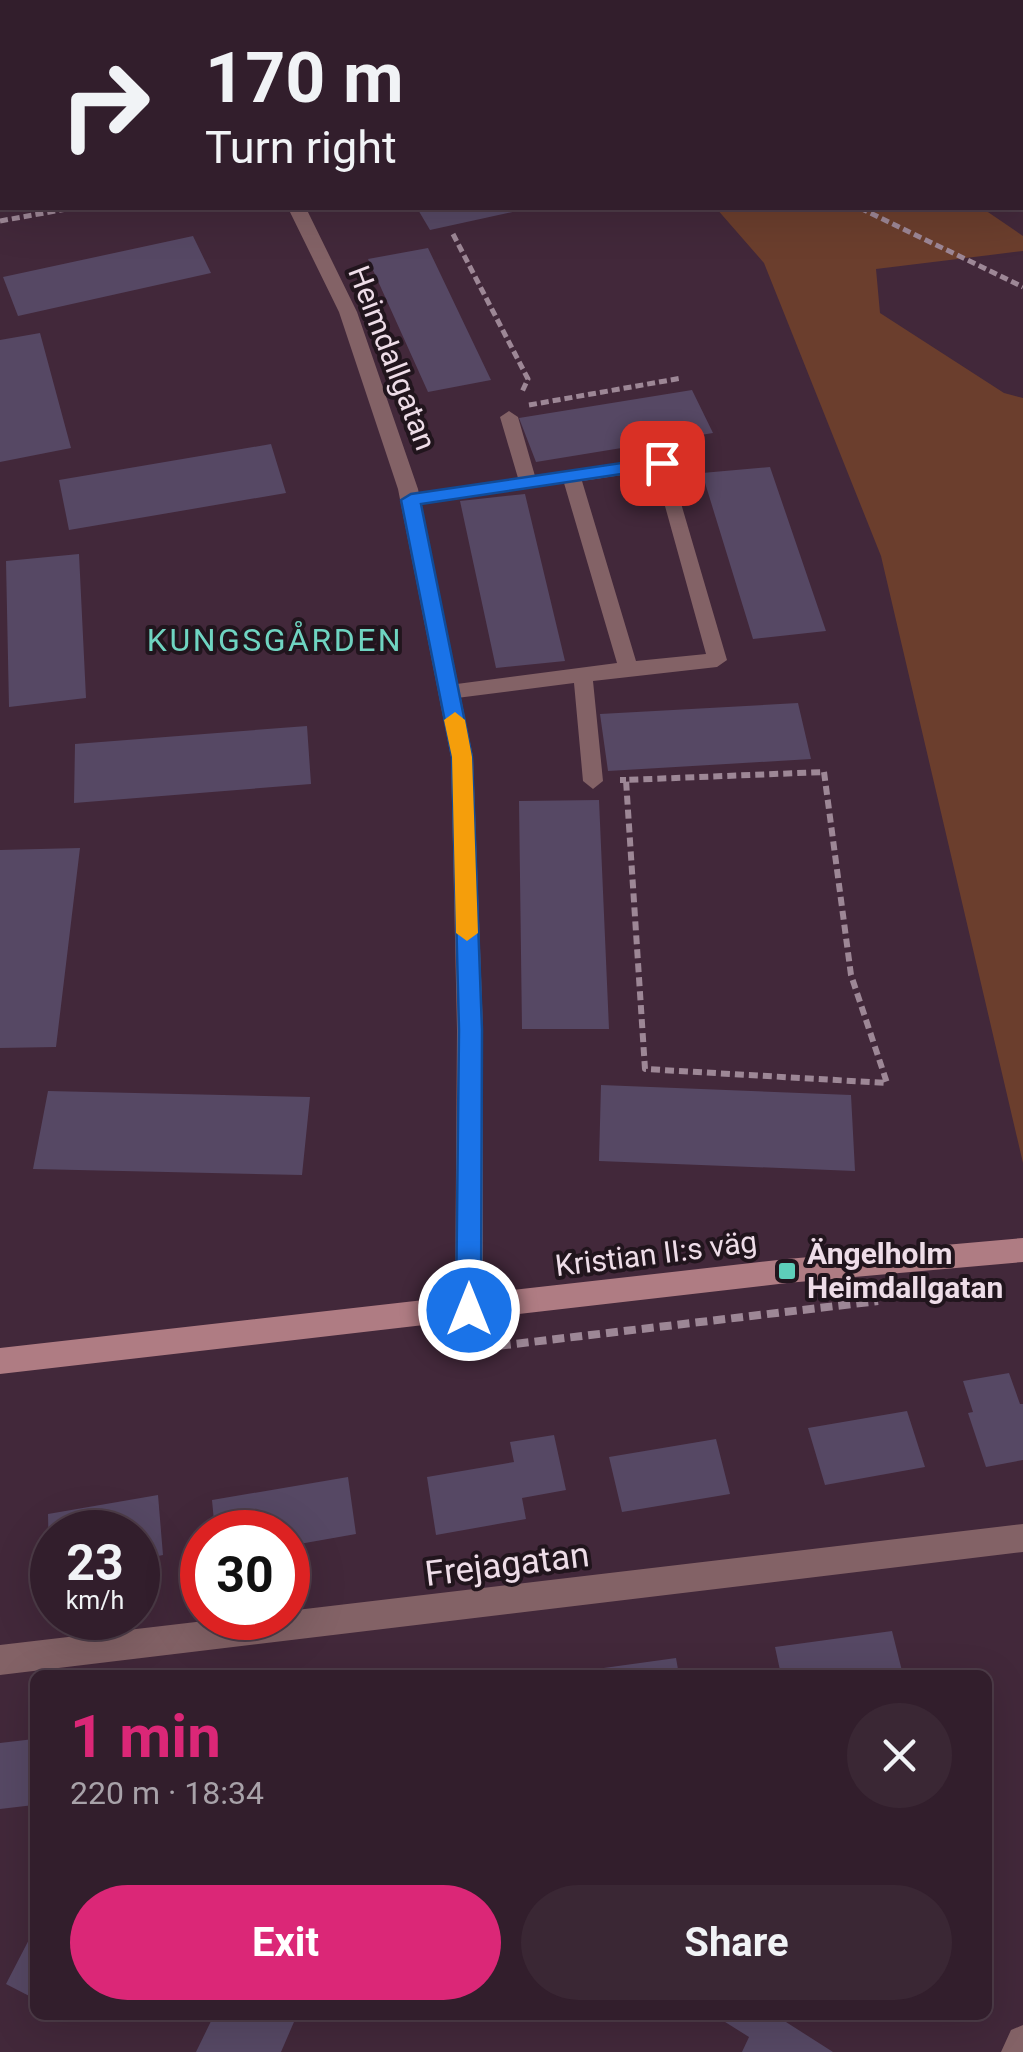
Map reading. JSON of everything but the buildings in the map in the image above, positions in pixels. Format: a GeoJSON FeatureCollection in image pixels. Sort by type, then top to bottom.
{"type":"FeatureCollection","features":[{"type":"Feature","properties":{"kind":"street","name":"Heimdallgatan"},"geometry":{"type":"LineString","coordinates":[[299,210],[348,312],[411,500],[463,776],[470,1030],[469,1310]]}},
{"type":"Feature","properties":{"kind":"street","name":"Kristian II:s väg"},"geometry":{"type":"LineString","coordinates":[[0,1361],[787,1271],[1023,1250]]}},
{"type":"Feature","properties":{"kind":"street","name":"Frejagatan"},"geometry":{"type":"LineString","coordinates":[[0,1660],[1023,1538]]}},
{"type":"Feature","properties":{"kind":"street"},"geometry":{"type":"LineString","coordinates":[[1018,2052],[1023,2042]]}},
{"type":"Feature","properties":{"kind":"lane"},"geometry":{"type":"LineString","coordinates":[[508,417],[528,483]]}},
{"type":"Feature","properties":{"kind":"lane"},"geometry":{"type":"LineString","coordinates":[[411,500],[662,463],[717,660],[449,692]]}},
{"type":"Feature","properties":{"kind":"lane"},"geometry":{"type":"LineString","coordinates":[[571,476],[628,670]]}},
{"type":"Feature","properties":{"kind":"lane"},"geometry":{"type":"LineString","coordinates":[[583,675],[593,782]]}},
{"type":"Feature","properties":{"kind":"path"},"geometry":{"type":"LineString","coordinates":[[0,220],[60,210]]}},
{"type":"Feature","properties":{"kind":"path"},"geometry":{"type":"LineString","coordinates":[[864,210],[1023,287]]}},
{"type":"Feature","properties":{"kind":"path"},"geometry":{"type":"LineString","coordinates":[[452,234],[528,379],[513,408],[682,378]]}},
{"type":"Feature","properties":{"kind":"path"},"geometry":{"type":"LineString","coordinates":[[593,782],[626,780],[824,772],[851,975],[887,1083],[645,1069],[626,780]]}},
{"type":"Feature","properties":{"kind":"path"},"geometry":{"type":"LineString","coordinates":[[469,1310],[472,1349],[885,1300]]}},
{"type":"Feature","properties":{"kind":"shaded area"},"geometry":{"type":"Polygon","coordinates":[[[718,210],[985,210],[1023,236],[1023,251],[876,269],[880,313],[1004,393],[1023,398],[1023,1163],[881,556],[764,263],[718,210]]]}},
{"type":"Feature","properties":{"kind":"slow traffic"},"geometry":{"type":"LineString","coordinates":[[455,720],[462,757],[467,933]]}},
{"type":"Feature","properties":{"kind":"place","name":"Ängelholm Heimdallgatan"},"geometry":{"type":"Point","coordinates":[787,1271]}},
{"type":"Feature","properties":{"kind":"district","name":"KUNGSGÅRDEN"},"geometry":{"type":"Point","coordinates":[275,640]}},
{"type":"Feature","properties":{"kind":"route"},"geometry":{"type":"LineString","coordinates":[[469,1310],[470,1030],[462,757],[411,500],[662,463]]}}]}
